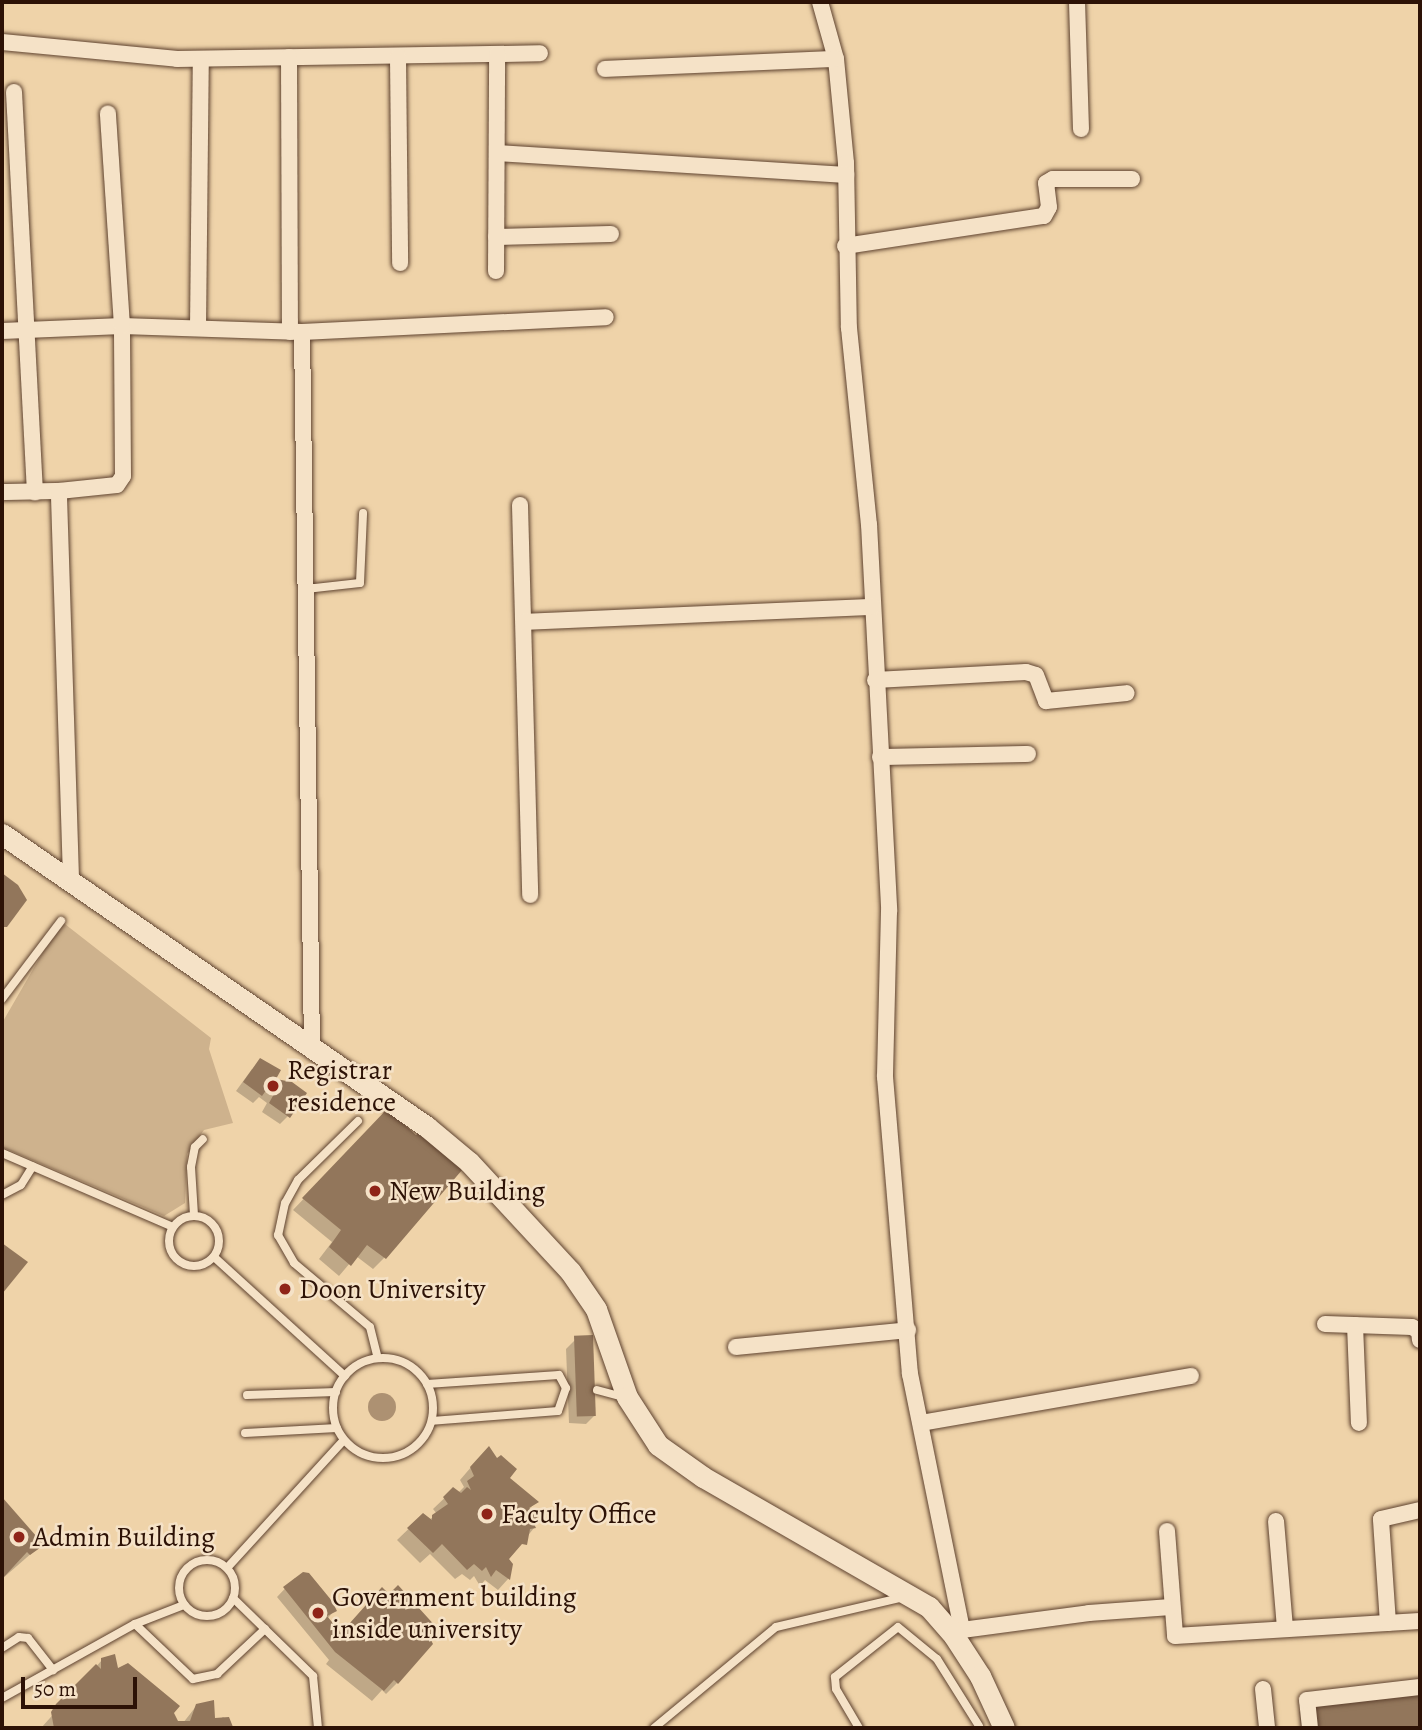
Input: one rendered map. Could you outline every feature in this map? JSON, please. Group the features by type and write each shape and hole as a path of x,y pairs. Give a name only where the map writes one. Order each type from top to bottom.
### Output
{"main road":[{"path":"2,834 71,878 312,1051 427,1127 469,1162 570,1271 596,1309 627,1397 658,1445 703,1477 929,1607 958,1633 1002,1724"}],"street":[{"path":"820,2 836,59 846,175 845,246 873,607 888,911 885,1077 910,1374 958,1633 1171,1607"},
{"path":"1077,2 1081,129"},
{"path":"2,42 122,56 201,59 540,53"},
{"path":"496,271 497,54"},
{"path":"289,57 306,589 312,1051"},
{"path":"398,57 400,263"},
{"path":"198,328 201,59"},
{"path":"605,69 836,59"},
{"path":"14,92 35,492"},
{"path":"2,492 103,489 122,479 122,326 108,113"},
{"path":"497,153 846,175"},
{"path":"845,246 1044,216 1049,207 1046,183 1053,179 1132,179"},
{"path":"496,237 611,234"},
{"path":"2,331 122,326 296,332 606,317"},
{"path":"60,491 71,878"},
{"path":"520,505 530,895"},
{"path":"524,622 873,607"},
{"path":"875,680 1026,672 1036,675 1046,701 1127,693"},
{"path":"880,757 1028,754"},
{"path":"1325,1324 1412,1327 1419,1331 1420,1340"},
{"path":"1355,1325 1359,1423"},
{"path":"736,1347 908,1330"},
{"path":"921,1423 1191,1376"},
{"path":"1388,1623 1381,1519 1420,1510"},
{"path":"1276,1521 1285,1629"},
{"path":"1167,1531 1171,1631 1176,1636 1420,1621"},
{"path":"1310,1728 1307,1700 1420,1687"},
{"path":"1263,1689 1267,1728"}],"lane":[{"path":"306,589 360,583 363,513"},
{"path":"2,997 61,920"},
{"path":"358,1121 298,1180 285,1203 278,1235 294,1263 370,1327 379,1358"},
{"path":"194,1216 191,1167 195,1147 203,1139"},
{"path":"2,1153 173,1227"},
{"path":"2,1195 22,1185 33,1166"},
{"path":"173,1227 194,1216"},
{"path":"173,1227 171,1252 183,1264 200,1266 214,1257 220,1242 215,1226 194,1216"},
{"path":"214,1257 345,1376"},
{"path":"379,1358 406,1364 427,1384 432,1421 414,1448 394,1457 361,1454 344,1440 338,1428 336,1392 345,1376 361,1364 379,1358"},
{"path":"427,1384 559,1375 571,1388 558,1411 432,1421"},
{"path":"597,1390 627,1397"},
{"path":"247,1395 336,1392"},
{"path":"245,1433 338,1428"},
{"path":"227,1568 344,1440"},
{"path":"204,1560 227,1568 234,1582 233,1598 224,1610 210,1616 195,1614 184,1605 179,1581 188,1567 204,1560"},
{"path":"653,1728 776,1627 911,1596"},
{"path":"233,1598 313,1676 318,1728"},
{"path":"2,1698 135,1624 184,1605"},
{"path":"135,1624 193,1679 217,1674 265,1629"},
{"path":"846,1728 857,1725 836,1689 835,1677 898,1627 937,1659 977,1727 1002,1724"},
{"path":"2,1648 19,1637 28,1639 53,1670"}],"shaded area":[{"path":"61,921 211,1038 209,1049 233,1123 204,1130 187,1154 185,1203 164,1216 2,1147 2,1023"},
{"path":"382,1393 392,1397 396,1407 392,1417 382,1421 372,1417 368,1407 372,1397"}],"building":[{"path":"2,873 18,885 27,900 7,927 2,927"},
{"name":"Registrar residence","path":"260,1058 281,1070 276,1079 292,1082 307,1093 290,1118 269,1103 274,1094 267,1089 262,1096 243,1082"},
{"name":"New Building","path":"387,1109 416,1135 425,1129 468,1163 386,1259 367,1245 351,1266 329,1247 341,1230 302,1198"},
{"path":"2,1243 28,1262 2,1294"},
{"path":"593,1335 596,1416 577,1417 574,1336"},
{"name":"Faculty Office","path":"489,1446 497,1458 501,1455 517,1469 510,1478 539,1502 529,1508 539,1516 533,1522 536,1528 530,1529 527,1545 522,1544 509,1559 513,1564 510,1580 496,1570 491,1577 486,1567 482,1571 474,1564 467,1570 442,1544 433,1553 407,1528 423,1513 432,1520 432,1515 448,1504 443,1497 453,1487 461,1493 467,1487 471,1490 467,1481 474,1476 470,1467"},
{"name":"Admin Building","path":"2,1497 44,1545 30,1555 27,1552 2,1579"},
{"path":"303,1572 309,1573 332,1601 337,1611 327,1616 341,1633 382,1587 389,1594 398,1585 438,1629 430,1638 433,1644 398,1684 394,1680 384,1691 335,1652 283,1587"},
{"path":"115,1654 118,1668 128,1663 180,1706 174,1713 178,1721 190,1721 196,1704 214,1700 215,1718 229,1717 233,1727 54,1728 51,1712 56,1704 96,1664 101,1669 101,1658"},
{"path":"1420,1685 1420,1728 1312,1728 1309,1700"}],"place":[{"name":"Registrar residence","path":"273,1086"},
{"name":"New Building","path":"375,1191"},
{"name":"Doon University","path":"285,1289"},
{"name":"Faculty Office","path":"487,1514"},
{"name":"Admin Building","path":"19,1537"},
{"name":"Government building inside university","path":"318,1613"}]}
